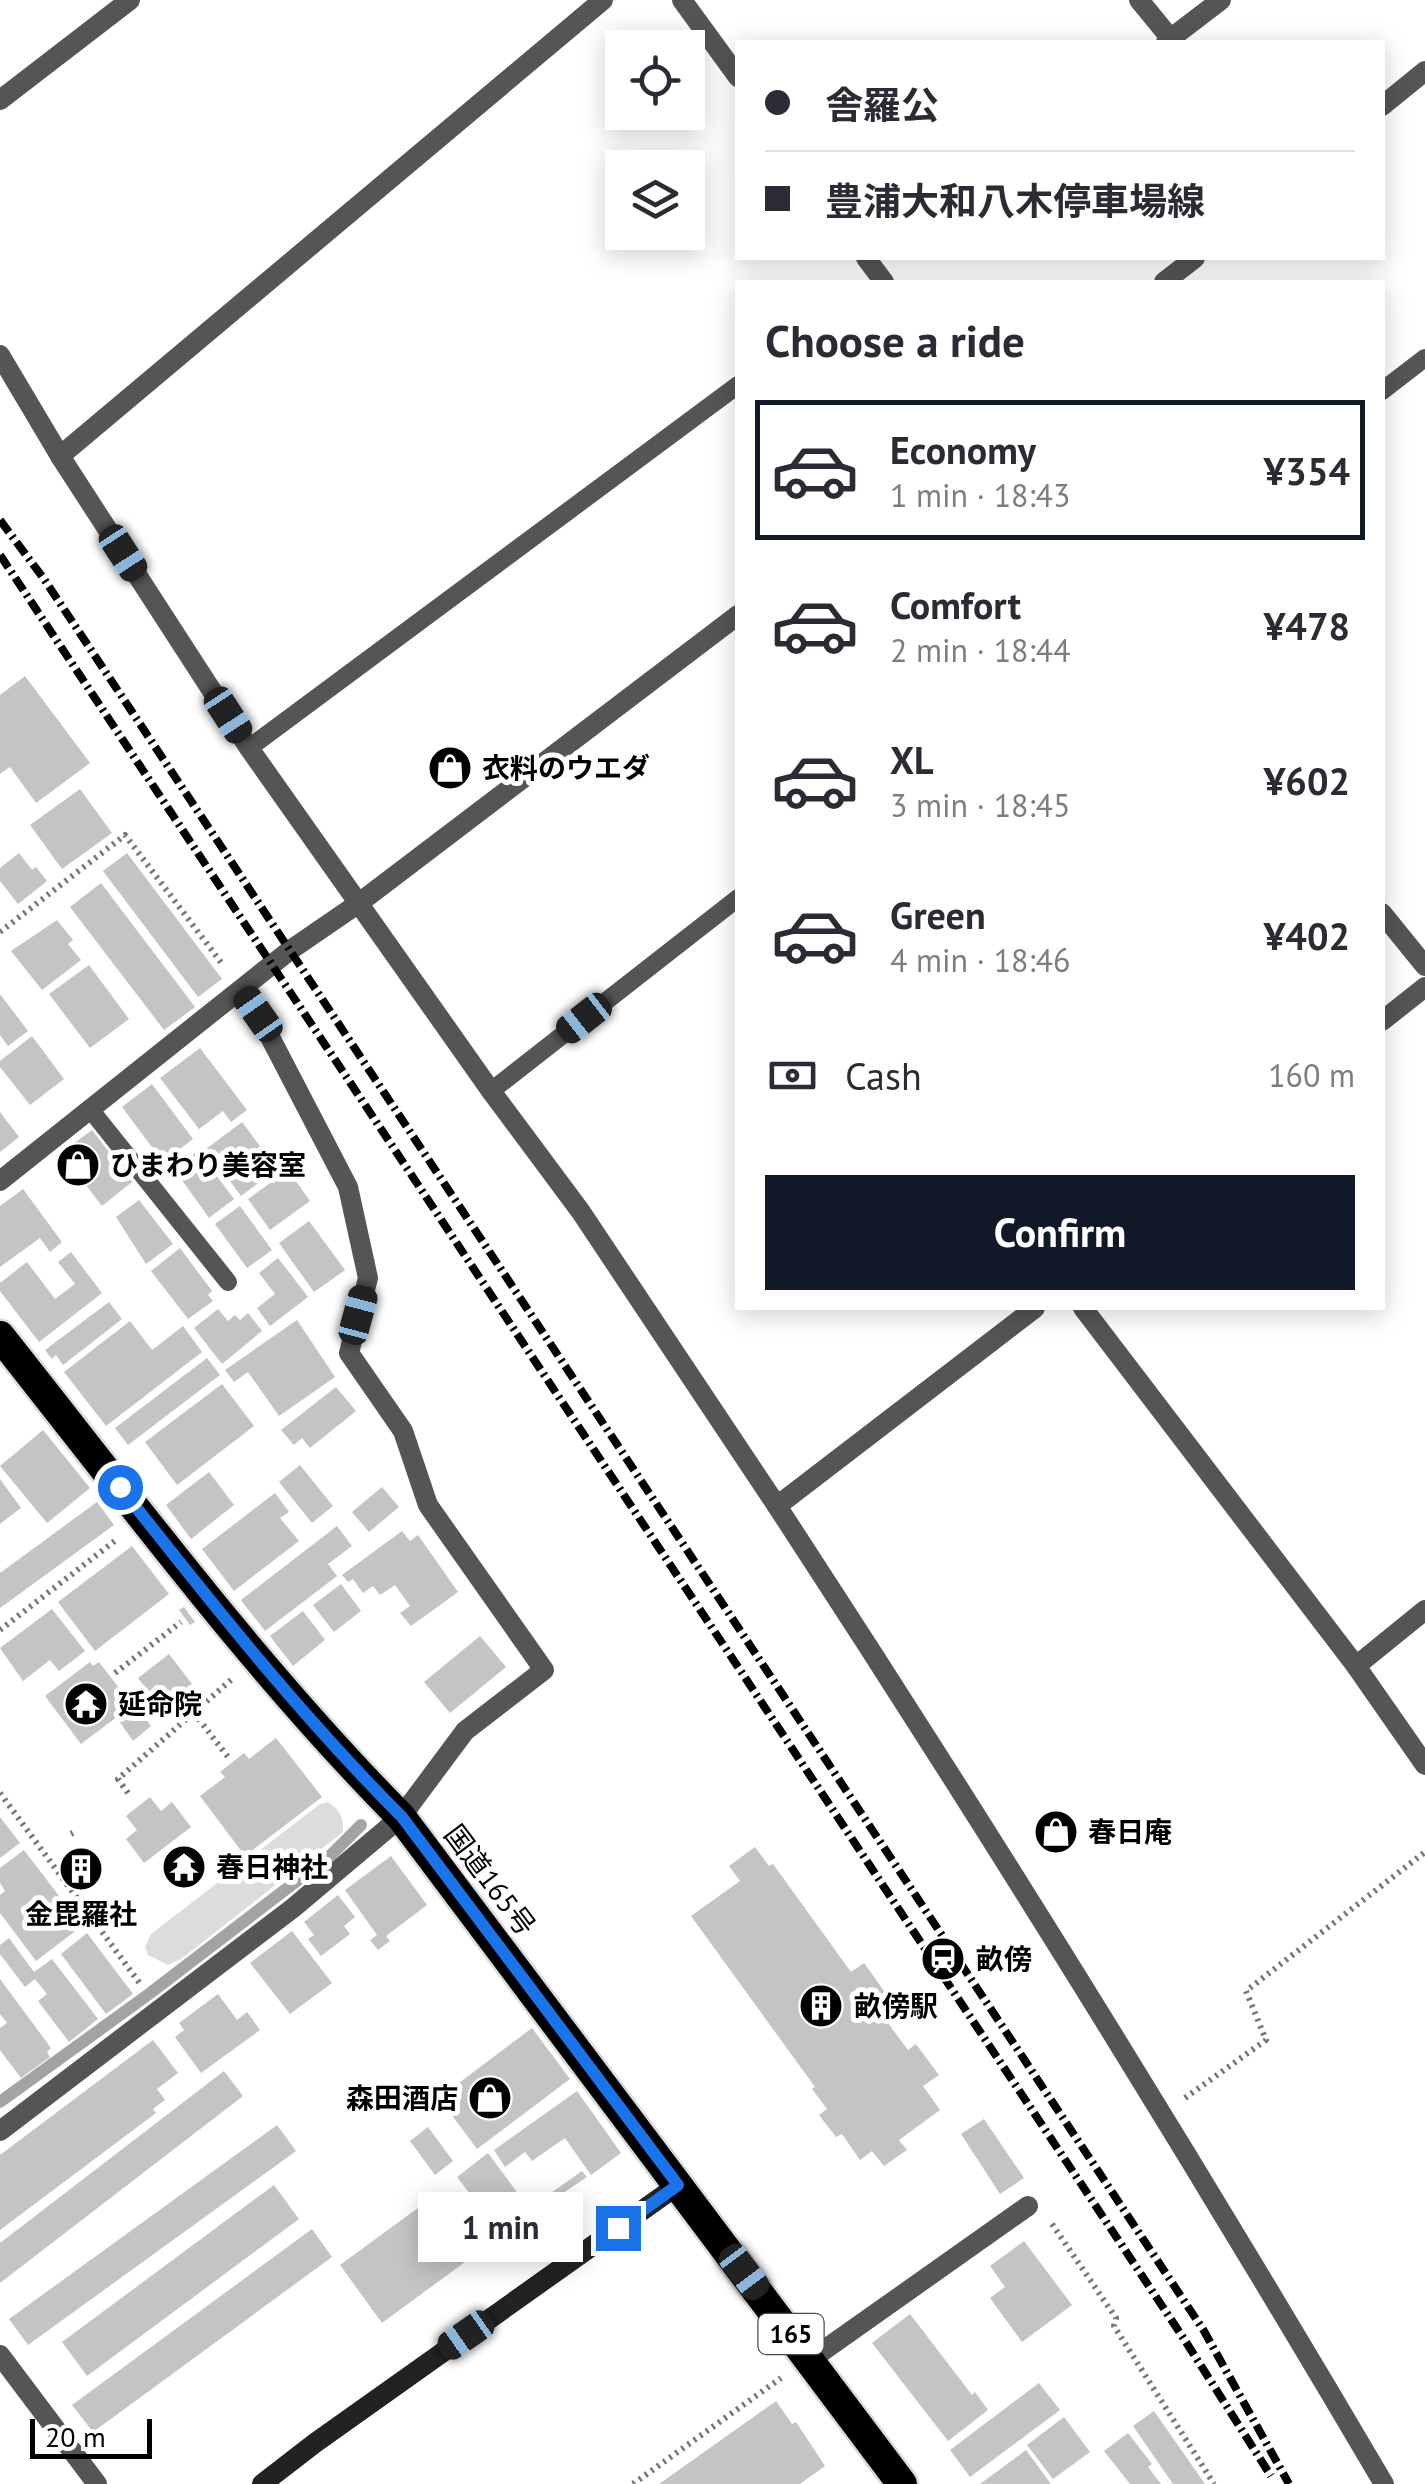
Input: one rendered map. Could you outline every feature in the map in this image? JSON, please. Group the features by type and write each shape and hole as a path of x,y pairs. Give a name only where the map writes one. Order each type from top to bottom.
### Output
{"highway":[{"name":"国道165号","path":"0,1336 256,1658 351,1766 402,1817 902,2484"}],"main road":[{"path":"262,2484 315,2442 678,2185"}],"street":[{"path":"0,100 130,0"},
{"path":"60,456 603,0"},
{"path":"682,0 735,74"},
{"path":"1139,0 1167,40"},
{"path":"1169,40 1220,0"},
{"path":"1385,104 1425,71"},
{"path":"1167,280 1192,260"},
{"path":"0,356 249,748 491,1091 582,1212 946,1766 1162,2114 1384,2484"},
{"path":"0,1181 289,952 735,617"},
{"path":"1385,916 1425,966"},
{"path":"1385,1019 1425,987"},
{"path":"0,2130 292,1908 402,1817 465,1732 544,1670 428,1505 404,1431 349,1353 368,1278 348,1187 242,990"},
{"path":"776,1506 1032,1310"},
{"path":"1085,1310 1356,1666 1425,1765"},
{"path":"1356,1666 1425,1610"},
{"path":"810,2360 1028,2206"},
{"path":"0,2355 98,2484"}],"lane":[{"path":"1385,389 1425,358"},
{"path":"249,748 735,387"},
{"path":"491,1091 735,900"},
{"path":"90,1109 228,1282"}],"path":[{"path":"0,932 125,835 242,990"},
{"path":"0,1630 144,1518"},
{"path":"115,1673 185,1618"},
{"path":"128,1793 118,1779 256,1658"},
{"path":"194,1714 228,1757"},
{"path":"0,1793 142,1987"},
{"path":"1162,2114 1266,2040 1246,1991 1425,1852"},
{"path":"1028,2206 1041,2208 1116,2318 1114,2326 1214,2484"},
{"path":"633,2484 782,2377"}],"shaded area":[{"path":"328,1802 340,1815 343,1832 181,1959 168,1965 148,1955 145,1947 151,1934 320,1804"}],"building":[{"path":"25,676 90,763 36,803 10,767 0,774 0,695"},
{"path":"80,789 112,833 62,869 30,825"},
{"path":"19,853 47,881 18,904 0,881 0,868"},
{"path":"127,853 222,979 198,997 103,871"},
{"path":"101,883 195,1007 164,1030 70,907"},
{"path":"57,920 73,940 68,944 81,960 42,990 11,951"},
{"path":"89,965 129,1019 90,1048 49,994"},
{"path":"0,994 28,1031 8,1046 0,1035"},
{"path":"32,1036 64,1079 30,1105 0,1067 0,1061"},
{"path":"200,1048 247,1110 231,1122 223,1111 199,1129 160,1078"},
{"path":"152,1084 193,1139 163,1162 122,1107"},
{"path":"0,1112 19,1137 0,1152"},
{"path":"242,1122 277,1169 241,1196 206,1149"},
{"path":"92,1130 132,1182 102,1206 61,1153"},
{"path":"198,1151 234,1199 209,1218 174,1169"},
{"path":"288,1170 310,1201 270,1230 248,1199"},
{"path":"23,1189 62,1242 50,1252 40,1238 0,1267 0,1206"},
{"path":"139,1200 173,1244 146,1264 116,1217"},
{"path":"240,1206 272,1250 247,1268 215,1224"},
{"path":"309,1221 345,1270 314,1292 279,1243"},
{"path":"180,1248 212,1291 208,1295 213,1301 188,1319 151,1271"},
{"path":"71,1252 102,1293 39,1342 0,1291 0,1283 27,1262 55,1299 75,1284 58,1262"},
{"path":"278,1258 308,1297 270,1326 257,1308 275,1294 259,1273"},
{"path":"109,1302 122,1319 63,1365 56,1355 52,1359 45,1350"},
{"path":"218,1309 228,1321 235,1315 240,1320 248,1313 262,1331 222,1364 194,1328"},
{"path":"297,1320 335,1377 279,1416 248,1372 234,1382 225,1370"},
{"path":"130,1321 152,1350 183,1326 202,1352 106,1426 64,1372"},
{"path":"207,1358 220,1375 128,1445 115,1428"},
{"path":"222,1384 254,1426 177,1485 145,1442"},
{"path":"336,1387 356,1411 310,1448 302,1438 294,1445 281,1430"},
{"path":"43,1430 90,1488 47,1523 0,1466"},
{"path":"300,1465 333,1506 312,1523 279,1482"},
{"path":"209,1472 234,1505 191,1539 166,1505"},
{"path":"0,1479 21,1508 0,1524"},
{"path":"382,1487 399,1507 369,1532 352,1512"},
{"path":"275,1493 289,1512 280,1518 299,1541 234,1591 202,1549"},
{"path":"97,1502 114,1525 0,1608 0,1573"},
{"path":"337,1526 352,1546 328,1564 337,1576 265,1631 241,1600"},
{"path":"402,1531 410,1541 418,1535 458,1592 411,1626 400,1613 410,1606 395,1585 380,1595 373,1586 363,1593 353,1579 348,1582 342,1575"},
{"path":"132,1546 169,1594 95,1651 58,1602"},
{"path":"341,1584 361,1611 334,1632 313,1605"},
{"path":"184,1607 195,1622 190,1625 179,1610"},
{"path":"52,1609 85,1651 59,1671 50,1660 23,1681 0,1648"},
{"path":"303,1611 325,1640 293,1666 270,1636"},
{"path":"480,1636 506,1667 450,1713 424,1682"},
{"path":"169,1654 192,1684 160,1708 138,1678"},
{"name":"延命院","path":"90,1662 93,1666 99,1662 123,1693 116,1698 126,1710 81,1744 45,1696"},
{"path":"137,1707 151,1726 133,1741 119,1721"},
{"path":"276,1738 322,1797 245,1856 200,1796 225,1777 220,1772 244,1753 249,1759"},
{"path":"150,1797 161,1811 172,1802 191,1827 144,1863 126,1839 137,1830 126,1816"},
{"path":"0,1817 20,1843 0,1858"},
{"name":"畝傍駅","path":"755,1847 769,1866 773,1864 851,1972 864,1963 892,2002 879,2011 908,2050 916,2044 939,2075 923,2086 940,2110 899,2140 907,2150 884,2166 872,2151 860,2160 842,2134 836,2137 819,2115 827,2109 812,2089 815,2087 691,1916 740,1881 729,1866"},
{"name":"春日神社","path":"188,1848 203,1869 181,1886 166,1865"},
{"path":"24,1850 82,1926 36,1961 0,1913 0,1895 5,1891 0,1883 0,1868"},
{"path":"391,1856 427,1905 386,1936 390,1941 378,1950 370,1940 377,1935 345,1890"},
{"path":"338,1895 355,1917 344,1926 350,1934 321,1956 308,1939 314,1935 304,1922"},
{"path":"292,1931 332,1983 290,2014 250,1963"},
{"path":"87,1933 133,1994 106,2014 61,1954"},
{"path":"9,1938 34,1972 52,1959 98,2019 69,2042 38,2001 47,1994 35,1979 25,1987 0,1954 0,1945"},
{"path":"0,1979 51,2048 47,2052 50,2057 21,2078 0,2050 0,2028 7,2023 0,2014"},
{"path":"218,1994 237,2020 247,2012 260,2030 201,2073 175,2037 184,2030 179,2023"},
{"path":"532,2028 570,2079 477,2149 439,2098"},
{"path":"153,2040 178,2073 157,2089 165,2100 153,2109 156,2113 0,2230 0,2155"},
{"path":"224,2071 243,2096 0,2283 0,2243"},
{"path":"577,2091 621,2153 591,2175 565,2138 532,2161 525,2152 505,2167 494,2150"},
{"path":"984,2119 1024,2178 1000,2194 961,2134"},
{"path":"277,2125 296,2151 28,2345 9,2319"},
{"path":"428,2127 453,2161 435,2175 410,2141"},
{"path":"488,2153 533,2214 478,2255 458,2229 483,2211 457,2177"},
{"path":"582,2171 587,2177 538,2210 534,2205"},
{"path":"274,2185 299,2219 87,2376 62,2342"},
{"path":"422,2205 465,2262 382,2323 340,2265"},
{"path":"312,2229 332,2257 93,2432 72,2405"},
{"path":"1024,2241 1072,2305 1022,2342 990,2298 1005,2287 990,2266"},
{"path":"910,2314 988,2410 948,2441 872,2343"},
{"path":"1039,2383 1060,2410 970,2477 950,2450"},
{"path":"776,2401 792,2424 796,2422 825,2466 800,2484 659,2484"},
{"path":"1154,2411 1205,2484 1173,2484 1133,2426"},
{"path":"1064,2417 1090,2452 1053,2479 1027,2445"},
{"path":"1128,2433 1152,2464 1148,2467 1161,2484 1130,2484 1104,2451"},
{"path":"1026,2450 1051,2484 980,2484"}],"waterway":[{"path":"0,2102 332,1854 361,1825"}],"railway":[{"path":"0,520 44,579 1204,2331 1289,2484"},
{"path":"0,555 1184,2339 1271,2476"}],"place":[{"name":"衣料のウエダ","path":"450,768"},
{"name":"ひまわり美容室","path":"78,1165"},
{"name":"延命院","path":"86,1704"},
{"name":"春日庵","path":"1056,1832"},
{"name":"春日神社","path":"184,1867"},
{"name":"金毘羅社","path":"81,1869"},
{"name":"畝傍","path":"943,1959"},
{"name":"畝傍駅","path":"821,2006"},
{"name":"森田酒店","path":"490,2098"}],"route":[{"path":"120,1487 232,1631 351,1766 402,1817 678,2185 618,2228"}]}
